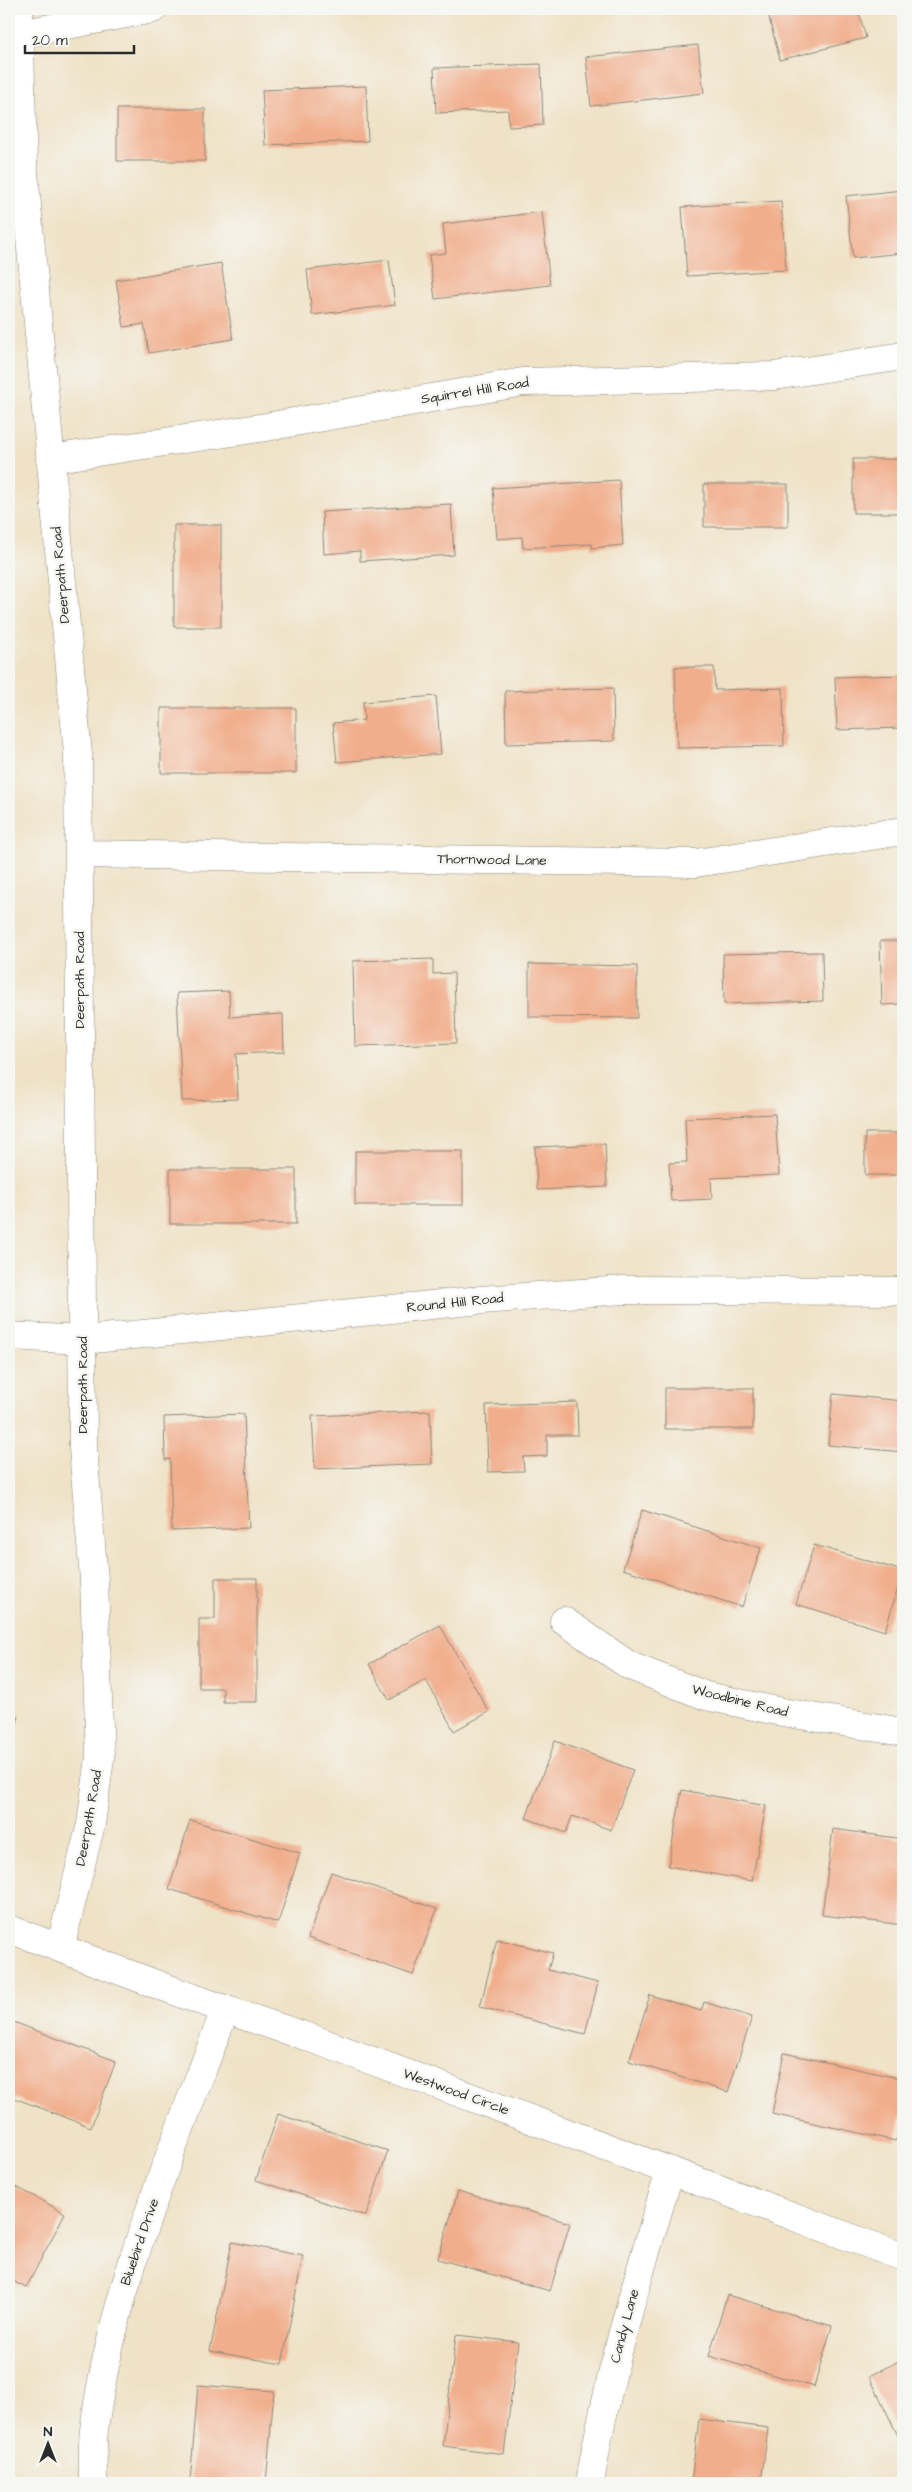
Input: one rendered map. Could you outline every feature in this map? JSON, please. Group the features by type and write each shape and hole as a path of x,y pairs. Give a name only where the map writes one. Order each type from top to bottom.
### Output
{"street":[{"path":"19,21 153,9"},
{"name":"Deerpath Road","path":"19,21 22,162 78,754 83,1448 94,1580 100,1758 91,1824 60,1948"},
{"name":"Squirrel Hill Road","path":"50,459 266,427 524,382 774,376 903,356"},
{"name":"Thornwood Lane","path":"79,854 696,863 903,831"},
{"name":"Round Hill Road","path":"9,1336 83,1340 553,1293 686,1289 903,1291"},
{"name":"Woodbine Road","path":"564,1621 630,1666 706,1696 782,1712 903,1732"},
{"name":"Westwood Circle","path":"9,1929 163,1985 224,2010 308,2037 903,2257"},
{"name":"Bluebird Drive","path":"93,2483 94,2432 107,2352 132,2260 224,2010"},
{"name":"Candy Lane","path":"590,2483 597,2437 627,2312 670,2171"}],"building":[{"path":"785,9 858,9 866,38 780,60 768,14"},
{"path":"698,45 704,93 591,106 586,57"},
{"path":"541,64 543,125 509,127 508,110 436,113 434,68"},
{"path":"366,86 368,141 265,145 262,90"},
{"path":"117,109 205,109 205,161 117,161"},
{"path":"903,190 903,253 853,258 846,196"},
{"path":"781,201 786,270 687,276 682,207"},
{"path":"542,212 550,285 435,299 429,255 446,253 443,224"},
{"path":"389,260 395,305 312,315 307,270"},
{"path":"221,263 233,339 149,353 144,324 124,327 116,280"},
{"path":"853,459 903,459 903,513 853,513"},
{"path":"619,480 623,545 592,548 592,544 523,548 522,537 497,539 493,488"},
{"path":"704,484 788,484 788,527 704,527"},
{"path":"451,504 454,555 360,561 360,551 324,554 322,512"},
{"path":"174,525 221,525 221,627 174,627"},
{"path":"675,667 714,667 715,690 783,688 784,746 677,748"},
{"path":"903,675 903,728 837,730 835,677"},
{"path":"613,688 614,741 506,744 505,691"},
{"path":"436,696 441,754 337,762 333,723 364,720 363,702"},
{"path":"161,708 296,708 296,773 161,773"},
{"path":"880,941 903,941 903,1004 882,1005"},
{"path":"822,952 823,1001 724,1004 723,954"},
{"path":"433,959 433,974 454,973 456,1043 355,1046 353,961"},
{"path":"529,964 637,966 637,1018 529,1017"},
{"path":"229,991 230,1017 283,1014 284,1052 236,1054 238,1099 182,1101 177,993"},
{"path":"775,1114 779,1175 711,1178 712,1199 671,1201 669,1163 687,1162 685,1118"},
{"path":"865,1133 903,1133 903,1175 865,1175"},
{"path":"605,1144 607,1187 537,1190 535,1147"},
{"path":"355,1151 463,1151 463,1205 355,1205"},
{"path":"170,1169 296,1169 296,1224 170,1224"},
{"path":"665,1388 753,1388 753,1429 665,1429"},
{"path":"833,1394 903,1401 903,1452 828,1445"},
{"path":"577,1402 578,1435 547,1435 547,1456 523,1457 524,1471 488,1472 486,1405"},
{"path":"430,1411 432,1464 315,1469 312,1416"},
{"path":"244,1414 249,1528 172,1531 170,1459 165,1460 164,1417"},
{"path":"642,1510 761,1548 742,1607 623,1569"},
{"path":"814,1545 903,1571 885,1631 796,1604"},
{"path":"215,1578 257,1578 257,1702 223,1702 223,1688 199,1688 199,1619 215,1619"},
{"path":"440,1625 489,1712 454,1731 426,1680 389,1700 369,1664"},
{"path":"9,1713 19,1716 9,1751"},
{"path":"555,1741 633,1770 611,1830 572,1816 566,1833 526,1818"},
{"path":"682,1790 766,1806 752,1881 668,1866"},
{"path":"190,1820 300,1853 278,1923 169,1889"},
{"path":"833,1829 903,1839 903,1925 822,1915"},
{"path":"331,1872 437,1909 413,1975 308,1938"},
{"path":"497,1939 553,1953 548,1970 598,1983 585,2034 480,2007"},
{"path":"650,1995 701,2011 704,2002 752,2017 728,2092 629,2061"},
{"path":"11,2021 116,2061 91,2127 9,2096 9,2027"},
{"path":"784,2053 903,2079 903,2108 896,2141 772,2114"},
{"path":"278,2114 388,2151 366,2216 256,2180"},
{"path":"9,2183 65,2213 26,2288 9,2279"},
{"path":"458,2191 570,2223 550,2291 438,2259"},
{"path":"232,2242 303,2256 282,2364 210,2351"},
{"path":"727,2295 832,2326 814,2387 709,2356"},
{"path":"456,2335 518,2342 504,2454 443,2446"},
{"path":"903,2359 903,2446 869,2376"},
{"path":"198,2385 274,2391 266,2483 190,2483"},
{"path":"699,2419 768,2428 761,2483 691,2483"}]}
